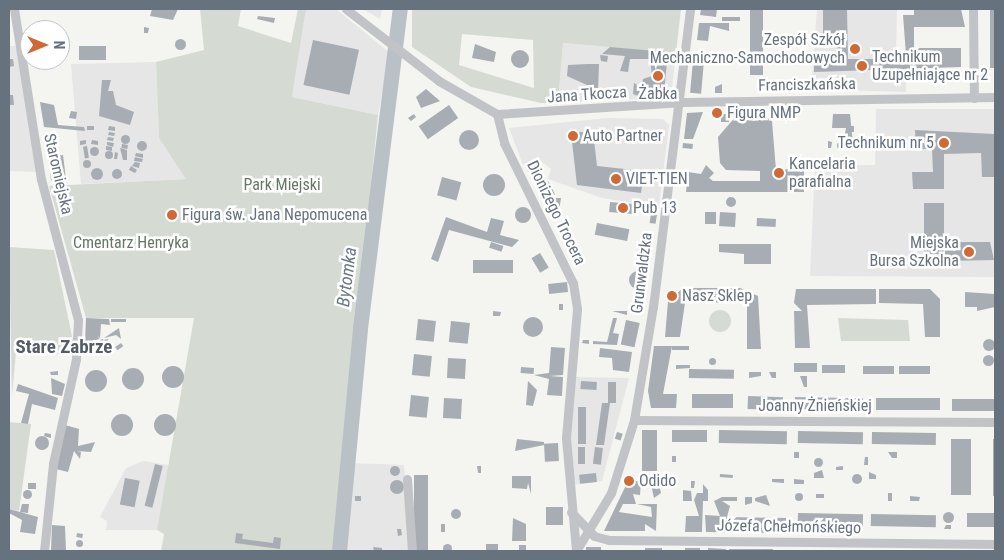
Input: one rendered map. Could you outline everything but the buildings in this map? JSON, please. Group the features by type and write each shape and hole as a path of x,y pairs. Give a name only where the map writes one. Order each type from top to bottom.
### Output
{"street":[{"name":"Staromiejska","path":"14,9 41,179 78,320 76,359 53,464 44,551"},
{"path":"346,9 406,56 497,114"},
{"name":"Grunwaldzka","path":"576,551 586,530 611,493 634,420 690,9"},
{"path":"973,9 974,98"},
{"name":"Franciszkańska","path":"678,102 995,97"},
{"name":"Jana Tkocza","path":"497,114 678,102"},
{"name":"Dionizego Trocera","path":"497,114 504,143 577,298 566,438 571,512 576,551"},
{"name":"Joanny Żnieńskiej","path":"634,420 995,422"},
{"path":"407,478 412,551"},
{"path":"571,512 586,530"},
{"name":"Józefa Chełmońskiego","path":"586,530 609,540 995,544"}],"shaded area":[{"path":"306,9 336,9 390,53 378,115 292,97"},
{"path":"363,9 382,9 380,19"},
{"name":"Zespół Szkół Mechaniczno-Samochodowych","path":"817,9 897,9 896,54 906,54 906,92 811,89"},
{"path":"563,43 676,53 672,87 665,95 653,98 558,103"},
{"path":"9,46 16,46 37,172 9,171"},
{"path":"156,62 159,138 187,179 81,184 71,64"},
{"path":"876,109 995,109 995,277 810,276 815,166 875,165"},
{"path":"607,118 663,119 669,125 659,207 602,198 548,179 551,169 537,158 523,165 509,128"},
{"path":"575,377 629,378 602,481 572,485 570,443"},
{"path":"143,461 169,465 157,530 106,530 107,521 100,517 126,468"},
{"path":"350,463 404,465 410,551 344,551"}],"green space":[{"name":"Park Miejski","path":"200,9 241,9 238,26 291,43 298,9 306,9 292,97 378,115 335,551 161,551 164,534 157,530 194,318 86,318 49,186 186,179 159,138 156,62 204,50"},
{"path":"412,9 681,9 676,53 563,43 558,103 541,103 471,87 412,47","holes":["462,34 533,40 534,88 459,65"]},
{"path":"9,247 54,250 73,341 71,355 16,352 12,396"},
{"path":"720,310 728,313 731,321 728,329 720,332 712,329 709,321 712,313"},
{"path":"838,318 908,320 910,341 841,341"},
{"path":"9,422 31,424 19,511 9,509"}],"waterway":[{"name":"Bytomka","path":"339,551 360,328 400,9"}],"place":[{"name":"Zespół Szkół Mechaniczno-Samochodowych","path":"855,49"},
{"name":"Technikum Uzupełniające nr 2","path":"862,66"},
{"name":"Żabka","path":"658,76"},
{"name":"Figura NMP","path":"717,113"},
{"name":"Auto Partner","path":"573,136"},
{"name":"Technikum nr 5","path":"944,143"},
{"name":"Kancelaria parafialna","path":"779,173"},
{"name":"VIET-TIEN","path":"616,179"},
{"name":"Pub 13","path":"623,208"},
{"name":"Figura św. Jana Nepomucena","path":"172,215"},
{"name":"Miejska Bursa Szkolna","path":"969,252"},
{"name":"Nasz Sklep","path":"672,296"},
{"name":"Odido","path":"629,481"}],"district":[{"name":"Stare Zabrze","path":"64,347"}],"park label":[{"name":"Cmentarz Henryka","path":"131,243"}]}
